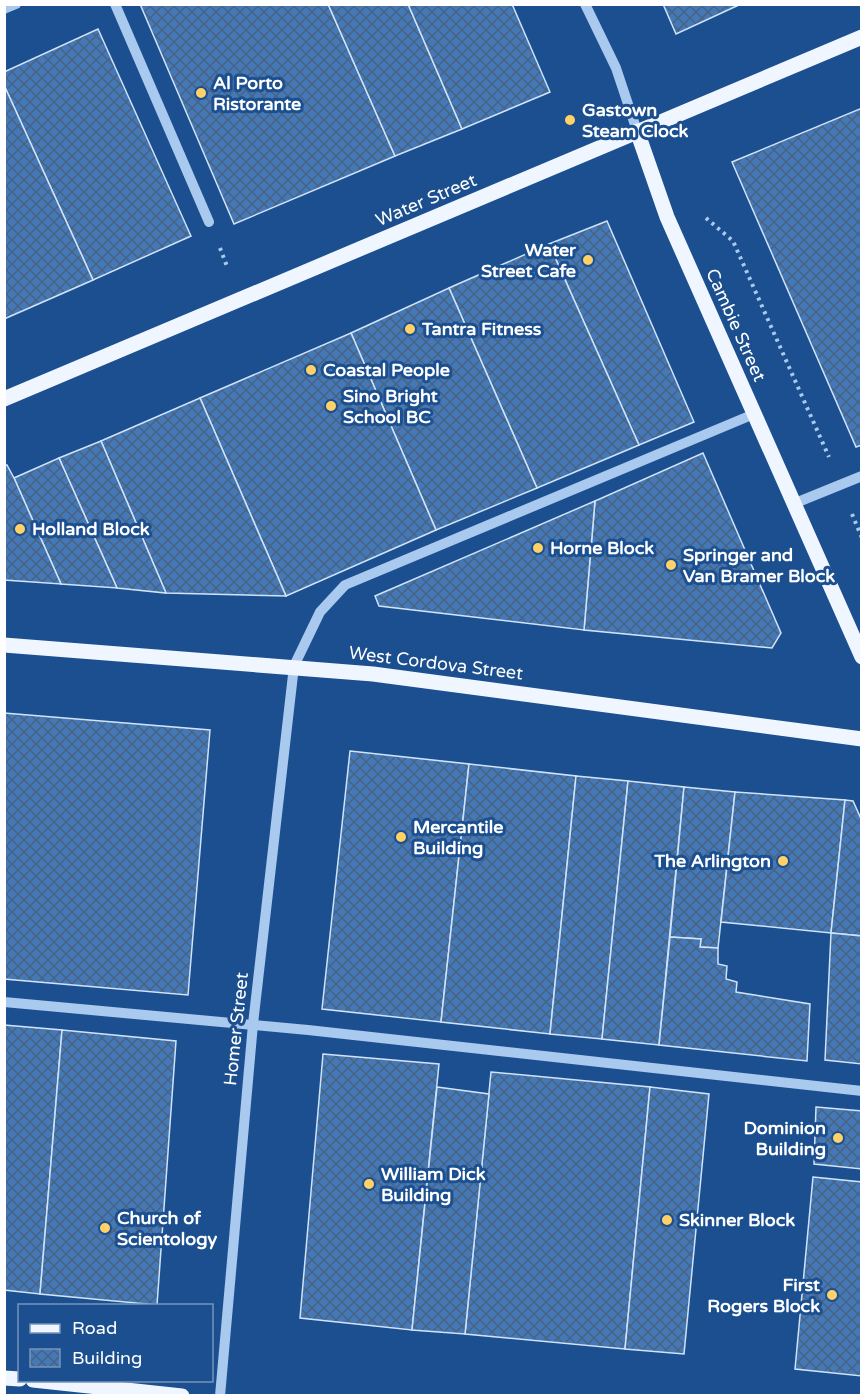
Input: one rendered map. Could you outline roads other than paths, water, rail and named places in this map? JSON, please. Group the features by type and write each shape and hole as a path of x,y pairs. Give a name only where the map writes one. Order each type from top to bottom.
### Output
{"main road":[{"name":"Water Street","path":"4,399 861,37"},
{"name":"Cambie Street","path":"637,132 656,193 861,657"},
{"name":"West Cordova Street","path":"4,645 373,674 861,739"},
{"path":"53,1382 182,1395"}],"street":[{"path":"4,9 16,4"},
{"path":"115,4 209,222"},
{"name":"Cambie Street","path":"585,4 616,68 637,132"},
{"path":"294,666 321,612 345,585 754,414"},
{"path":"793,504 861,476"},
{"name":"Homer Street","path":"220,1395 253,1024 294,666"},
{"path":"4,1002 253,1024 861,1091"}],"place":[{"name":"Al Porto Ristorante","path":"201,93"},
{"name":"Gastown Steam Clock","path":"570,120"},
{"name":"Water Street Cafe","path":"588,260"},
{"name":"Tantra Fitness","path":"410,329"},
{"name":"Coastal People","path":"311,370"},
{"name":"Sino Bright School BC","path":"331,406"},
{"name":"Holland Block","path":"20,529"},
{"name":"Horne Block","path":"538,548"},
{"name":"Springer and Van Bramer Block","path":"671,565"},
{"name":"Mercantile Building","path":"401,837"},
{"name":"The Arlington","path":"783,861"},
{"name":"Dominion Building","path":"838,1138"},
{"name":"William Dick Building","path":"369,1184"},
{"name":"Skinner Block","path":"667,1220"},
{"name":"Church of Scientology","path":"105,1228"},
{"name":"First Rogers Block","path":"832,1295"}]}
